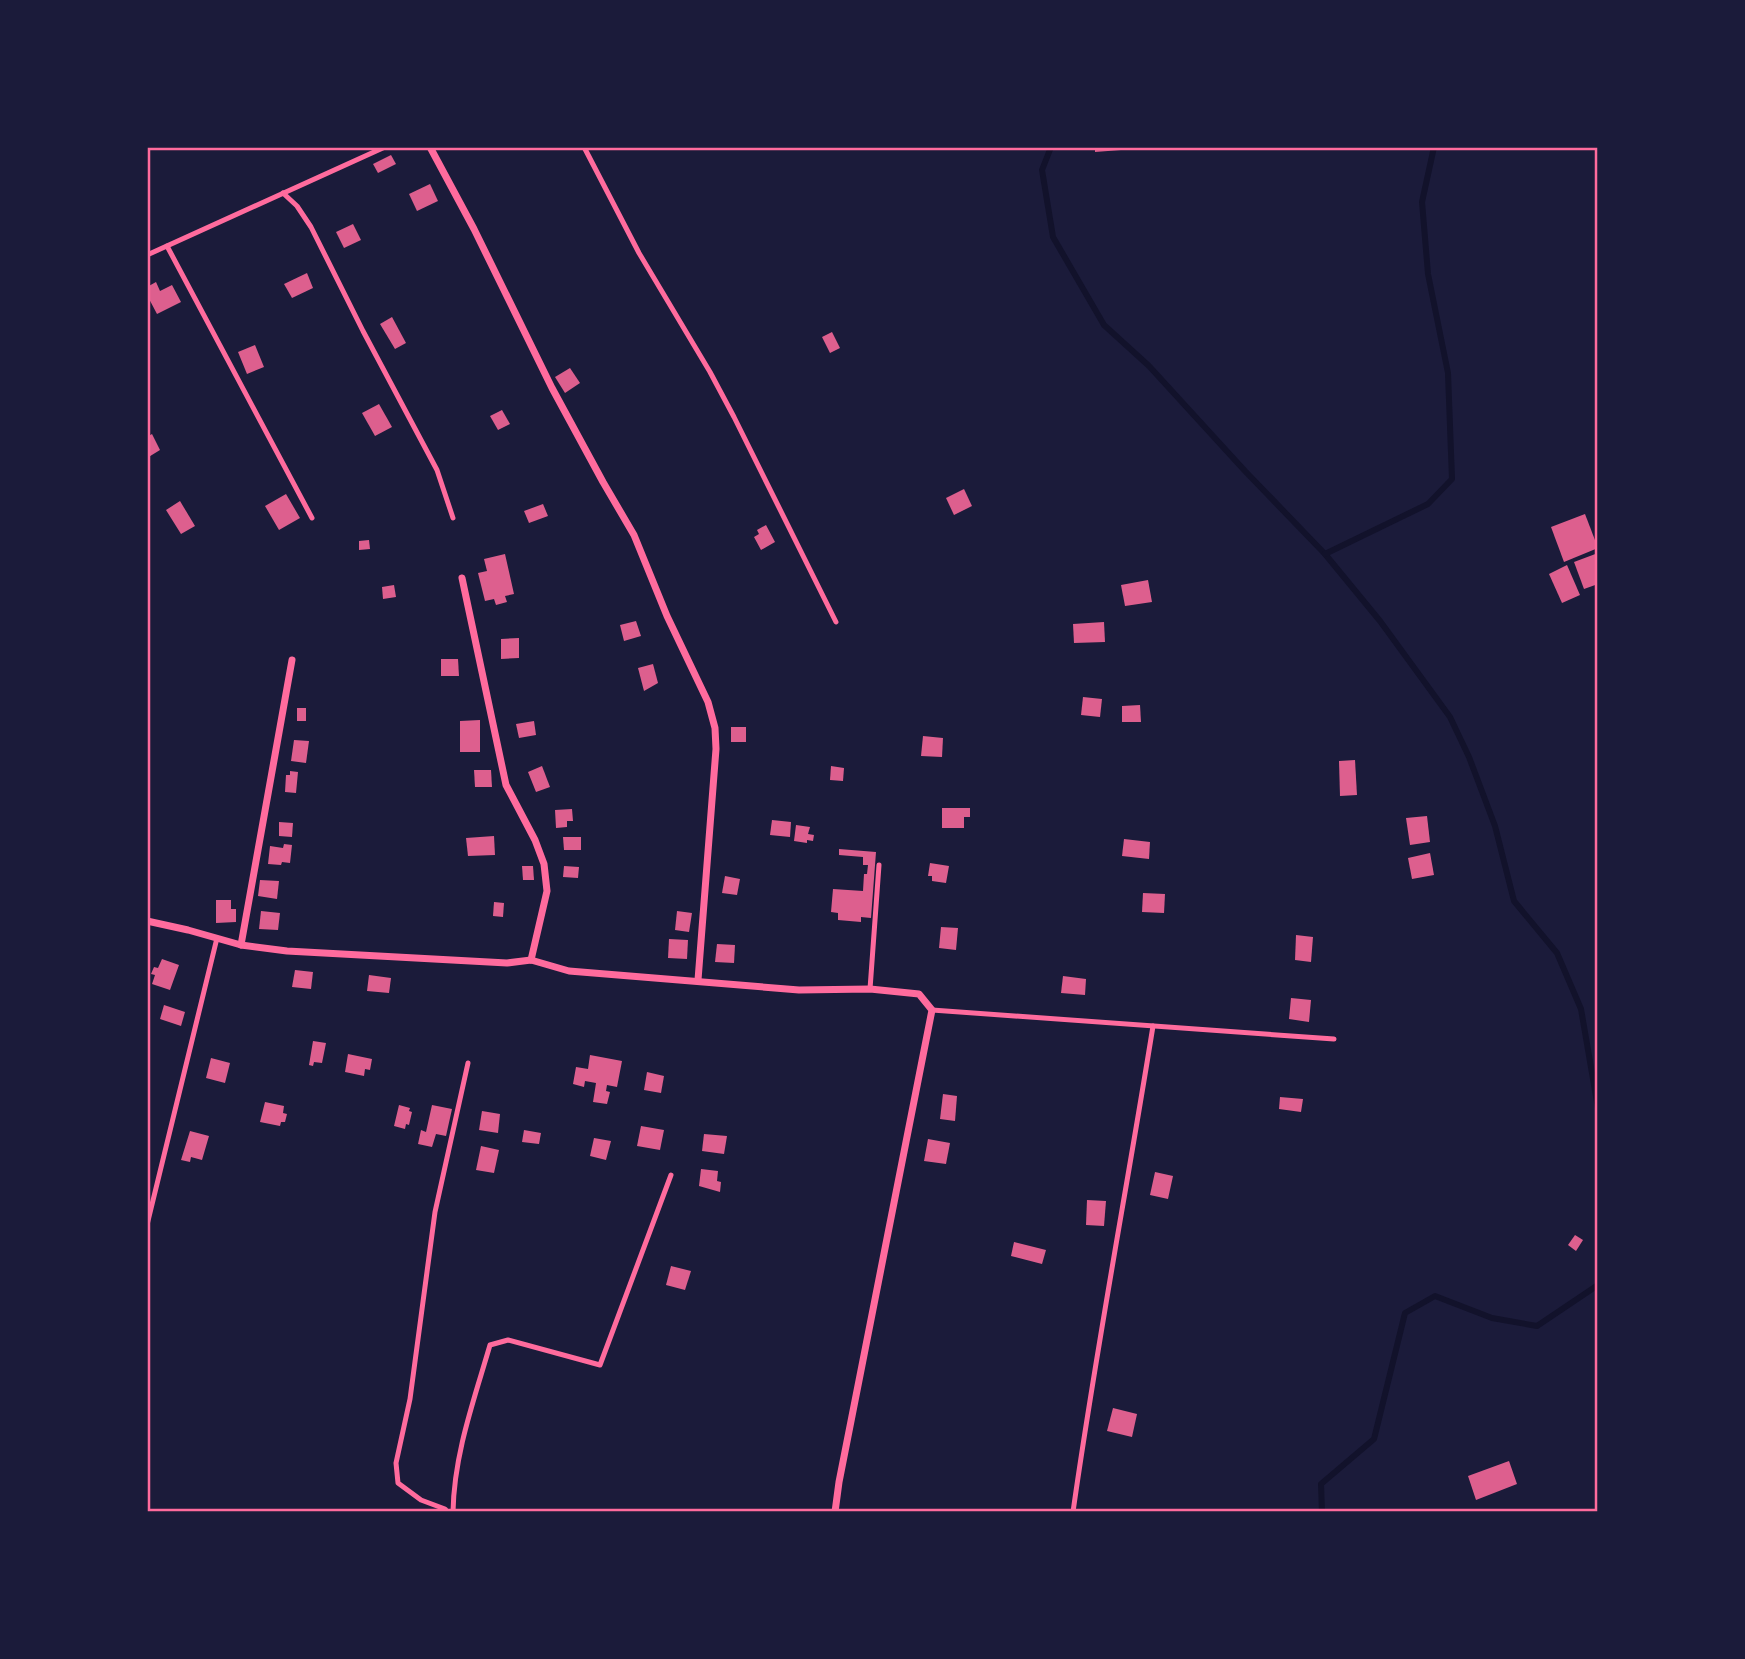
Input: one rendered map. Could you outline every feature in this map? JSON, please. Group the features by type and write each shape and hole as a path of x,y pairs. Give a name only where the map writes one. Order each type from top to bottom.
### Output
{"street":[{"path":"430,147 487,254 552,388 635,535 667,616 708,702 714,721 716,749 698,980"},
{"path":"462,578 506,785 535,840 544,864 547,891 531,960"},
{"path":"242,945 292,660"},
{"path":"147,921 242,945 307,953 508,963 531,960 569,971 799,990 870,989 919,994 932,1010 835,1512"}],"lane":[{"path":"147,254 385,147"},
{"path":"584,147 632,241 728,406 836,622"},
{"path":"283,193 297,206 312,227 378,360 437,470 453,519"},
{"path":"167,246 312,518"},
{"path":"870,989 879,865"},
{"path":"147,1225 217,937"},
{"path":"932,1010 1334,1039"},
{"path":"1073,1512 1089,1400 1153,1026"},
{"path":"447,1512 421,1500 398,1483 396,1463 410,1399 435,1212 468,1063"},
{"path":"453,1512 453,1483 490,1345 508,1340 600,1365 671,1175"}],"building":[{"path":"1095,147 1121,147 1121,150 1095,152"},
{"path":"391,155 396,164 378,173 373,164"},
{"path":"430,184 438,201 417,211 409,194"},
{"path":"353,224 361,240 344,248 336,232"},
{"path":"307,273 313,288 292,298 284,284"},
{"path":"156,282 160,291 172,285 181,302 157,314 147,295 147,287"},
{"path":"392,317 406,343 395,349 380,324"},
{"path":"832,332 840,348 830,353 822,337"},
{"path":"255,345 264,367 247,374 238,352"},
{"path":"570,368 580,383 565,393 555,377"},
{"path":"379,404 392,427 375,436 362,413"},
{"path":"502,410 510,424 498,430 490,416"},
{"path":"152,434 160,450 147,458 147,437"},
{"path":"964,489 972,506 954,515 946,498"},
{"path":"286,494 300,518 279,530 265,506"},
{"path":"180,501 195,526 181,534 166,510"},
{"path":"543,504 548,516 529,523 524,511"},
{"path":"1585,514 1598,548 1564,562 1551,527"},
{"path":"766,525 775,542 761,550 754,537 759,534 757,530"},
{"path":"369,540 370,549 359,550 359,541"},
{"path":"1598,553 1598,584 1584,589 1574,562"},
{"path":"505,554 514,594 505,596 507,602 496,605 494,599 485,601 478,573 487,571 484,559"},
{"path":"1567,565 1580,595 1562,603 1549,574"},
{"path":"1148,580 1152,602 1125,606 1121,585"},
{"path":"394,585 396,597 383,599 382,587"},
{"path":"636,621 641,636 624,641 620,625"},
{"path":"1104,622 1105,642 1074,643 1073,624"},
{"path":"519,638 519,658 501,659 501,639"},
{"path":"441,659 458,659 459,676 441,676"},
{"path":"653,664 658,683 644,691 638,668"},
{"path":"1083,697 1102,699 1100,717 1081,715"},
{"path":"1140,705 1141,722 1122,722 1122,706"},
{"path":"297,708 306,708 306,721 297,721"},
{"path":"480,720 480,752 460,752 460,721"},
{"path":"534,721 536,735 519,738 516,724"},
{"path":"731,727 746,727 746,742 731,742"},
{"path":"923,736 943,738 942,757 921,756"},
{"path":"294,740 309,741 306,763 291,761"},
{"path":"1355,760 1357,795 1340,796 1339,761"},
{"path":"542,766 550,787 536,792 528,772"},
{"path":"831,766 844,768 843,781 830,780"},
{"path":"474,770 491,770 492,787 475,787"},
{"path":"290,771 298,772 296,793 285,792 286,775 290,775"},
{"path":"942,808 970,808 970,817 964,817 964,828 942,828"},
{"path":"572,809 573,821 567,821 567,827 556,828 555,810"},
{"path":"1427,816 1430,842 1410,845 1406,818"},
{"path":"772,820 791,822 790,837 770,835"},
{"path":"279,822 293,823 292,837 279,836"},
{"path":"796,825 810,827 808,834 814,835 813,841 794,841"},
{"path":"494,836 495,855 468,856 466,838"},
{"path":"563,837 581,837 581,850 564,850"},
{"path":"1124,839 1150,842 1149,859 1122,856"},
{"path":"284,844 292,845 290,863 268,864 270,846 283,848"},
{"path":"839,849 876,852 871,918 861,917 861,922 838,920 838,913 831,912 833,889 863,891 864,874 867,874 868,865 863,865 863,857 839,855"},
{"path":"1430,853 1434,875 1412,879 1408,858"},
{"path":"930,863 949,866 946,883 932,881 932,876 928,876"},
{"path":"522,866 533,866 534,880 523,880"},
{"path":"564,866 579,867 578,878 563,877"},
{"path":"725,876 740,879 737,895 722,893"},
{"path":"260,880 279,881 277,899 258,896"},
{"path":"1143,893 1165,894 1164,913 1142,912"},
{"path":"216,900 231,900 231,909 236,909 236,922 216,923"},
{"path":"494,902 504,903 503,917 493,916"},
{"path":"261,911 280,913 278,930 259,929"},
{"path":"677,911 692,913 689,932 675,930"},
{"path":"941,927 958,928 956,950 939,948"},
{"path":"1296,935 1313,937 1311,962 1295,960"},
{"path":"669,939 688,940 687,959 668,958"},
{"path":"717,944 735,945 734,963 715,962"},
{"path":"162,959 179,965 170,990 152,984 155,975 151,974"},
{"path":"295,970 313,972 311,989 292,987"},
{"path":"369,975 391,978 389,993 367,991"},
{"path":"1063,976 1086,979 1085,995 1061,993"},
{"path":"1291,998 1311,1000 1309,1022 1289,1019"},
{"path":"164,1005 185,1012 181,1026 160,1019"},
{"path":"313,1041 326,1043 322,1063 314,1062 313,1066 309,1065"},
{"path":"348,1054 372,1059 370,1070 365,1069 364,1076 345,1072"},
{"path":"590,1055 622,1061 617,1087 607,1085 606,1091 610,1092 607,1104 593,1102 596,1083 585,1081 584,1087 573,1084 576,1067 588,1069"},
{"path":"211,1058 230,1063 225,1083 206,1078"},
{"path":"647,1072 664,1076 661,1093 644,1090"},
{"path":"943,1094 957,1096 955,1121 940,1119"},
{"path":"1280,1097 1303,1099 1301,1112 1279,1109"},
{"path":"265,1102 284,1106 283,1113 287,1114 285,1122 281,1122 280,1126 260,1122"},
{"path":"399,1105 410,1108 409,1111 412,1112 409,1125 406,1124 405,1129 394,1126"},
{"path":"432,1105 452,1109 446,1136 436,1134 432,1147 418,1144 421,1130 426,1132"},
{"path":"482,1111 500,1114 498,1133 479,1130"},
{"path":"641,1126 664,1130 660,1150 637,1146"},
{"path":"524,1130 541,1133 539,1144 522,1142"},
{"path":"190,1131 209,1136 202,1160 191,1157 190,1162 181,1160"},
{"path":"704,1134 727,1136 724,1154 702,1151"},
{"path":"594,1138 611,1141 606,1160 590,1156"},
{"path":"928,1139 950,1143 946,1164 924,1161"},
{"path":"481,1146 499,1150 494,1173 476,1170"},
{"path":"701,1169 718,1171 720,1192 699,1186"},
{"path":"1155,1172 1173,1176 1168,1199 1150,1195"},
{"path":"1087,1200 1106,1201 1104,1226 1086,1225"},
{"path":"1575,1235 1583,1240 1576,1251 1568,1245"},
{"path":"1014,1242 1046,1250 1042,1264 1011,1256"},
{"path":"671,1266 691,1271 685,1290 666,1285"},
{"path":"1113,1408 1137,1414 1132,1437 1107,1431"},
{"path":"1509,1461 1517,1484 1476,1500 1468,1476"}],"waterway":[{"path":"1051,147 1042,170 1053,237 1104,325 1149,366 1325,554 1380,621 1450,717 1469,757 1495,826 1514,901 1557,953 1581,1009 1598,1108"},
{"path":"1325,554 1428,504 1452,479 1448,373 1428,274 1422,202 1434,147"},
{"path":"1322,1512 1321,1484 1374,1439 1405,1313 1435,1296 1492,1318 1537,1326 1598,1285"}]}
